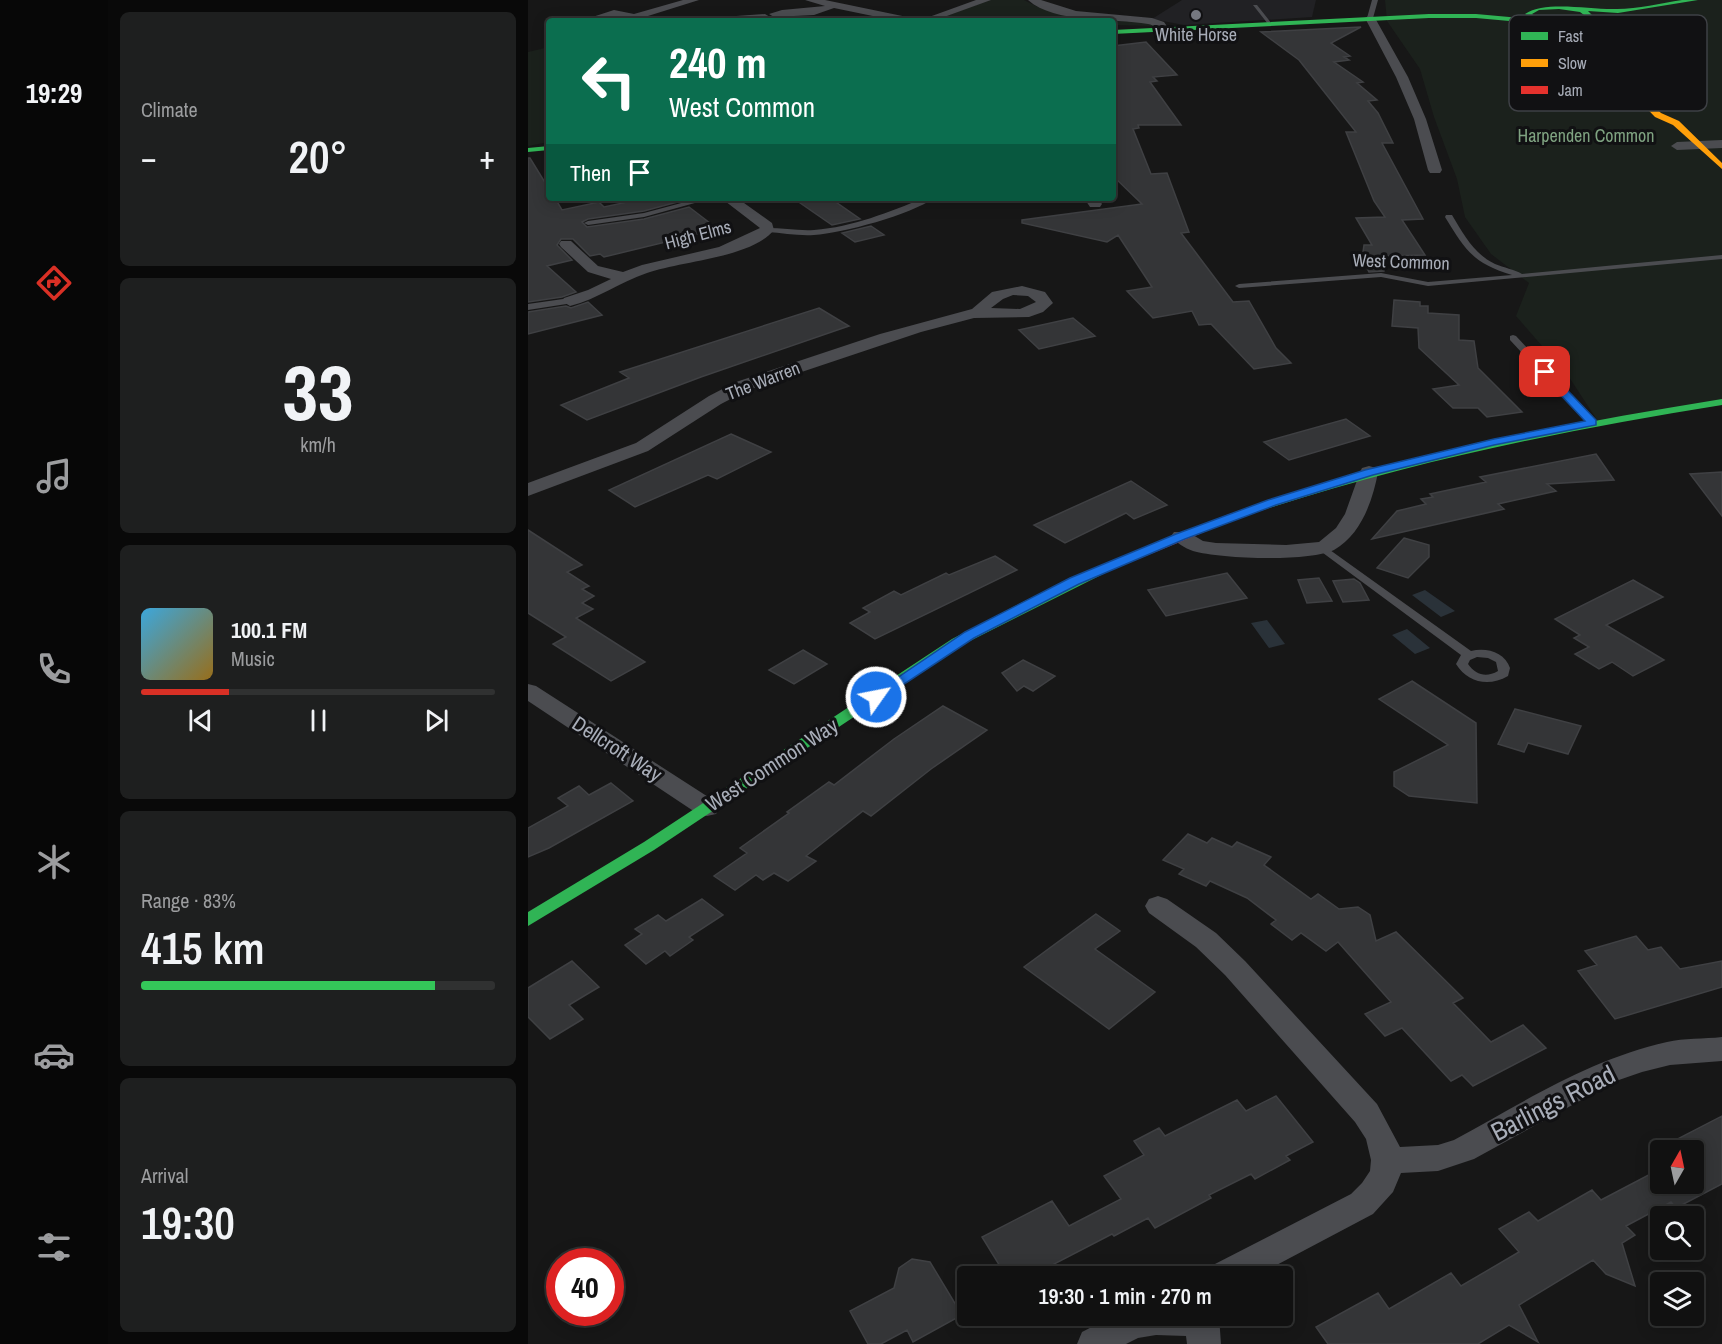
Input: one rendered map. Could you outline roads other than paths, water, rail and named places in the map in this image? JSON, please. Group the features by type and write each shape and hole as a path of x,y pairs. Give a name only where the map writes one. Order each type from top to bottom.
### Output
{"main road":[{"path":"1558,0 1589,15"},
{"path":"1606,15 1618,11 1695,0"},
{"path":"1116,31 1370,18 1541,13 1575,9 1618,11"},
{"path":"1654,111 1676,123 1722,167"},
{"path":"1658,115 1654,123 1699,166 1722,175"},
{"path":"528,150 546,148"},
{"name":"West Common Way","path":"528,920 707,808 969,635 1075,581 1181,536 1272,503 1369,472 1484,444 1592,423 1722,402"}],"street":[{"path":"631,18 694,0"},
{"path":"810,0 897,18"},
{"path":"931,18 986,0"},
{"path":"1033,0 1045,7 1078,13 1152,21 1160,24 1164,29"},
{"path":"761,18 794,12 813,17 836,6"},
{"path":"596,18 614,13 634,17"},
{"path":"1370,18 1402,76 1420,119 1434,170"},
{"path":"1670,138 1699,145 1722,144"},
{"name":"High Elms","path":"570,301 602,290 622,277 646,268 722,252 767,230 767,226 732,201"},
{"path":"566,244 593,269 622,277"},
{"name":"The Warren","path":"528,490 642,447 715,400 742,386 878,341 977,313"},
{"path":"1181,536 1193,545 1206,548 1253,550 1323,548 1336,539 1353,516 1365,496 1369,472"},
{"name":"Dellcroft Way","path":"528,691 707,808"},
{"path":"1158,906 1206,940 1235,968 1366,1113 1378,1130 1385,1146 1387,1161 1378,1191 1362,1204 1244,1266"},
{"name":"Barlings Road","path":"1387,1161 1438,1158 1463,1150 1605,1074 1638,1061 1670,1053 1722,1049"},
{"path":"1094,1344 1128,1323 1148,1319 1170,1318 1202,1327"}],"lane":[{"path":"1370,18 1375,0"},
{"path":"1255,6 1270,23"},
{"path":"588,223 644,215 698,201"},
{"path":"767,230 802,232 833,230 894,214 923,201"},
{"name":"West Common","path":"1449,217 1475,257 1496,268 1525,276"},
{"name":"West Common","path":"1239,286 1381,275 1428,284 1722,257"},
{"path":"528,307 570,301"},
{"path":"1513,338 1592,423"},
{"path":"1323,548 1469,655"}],"place":[{"name":"White Horse","path":"1196,15"}],"park label":[{"name":"Harpenden Common","path":"1586,136"}]}
